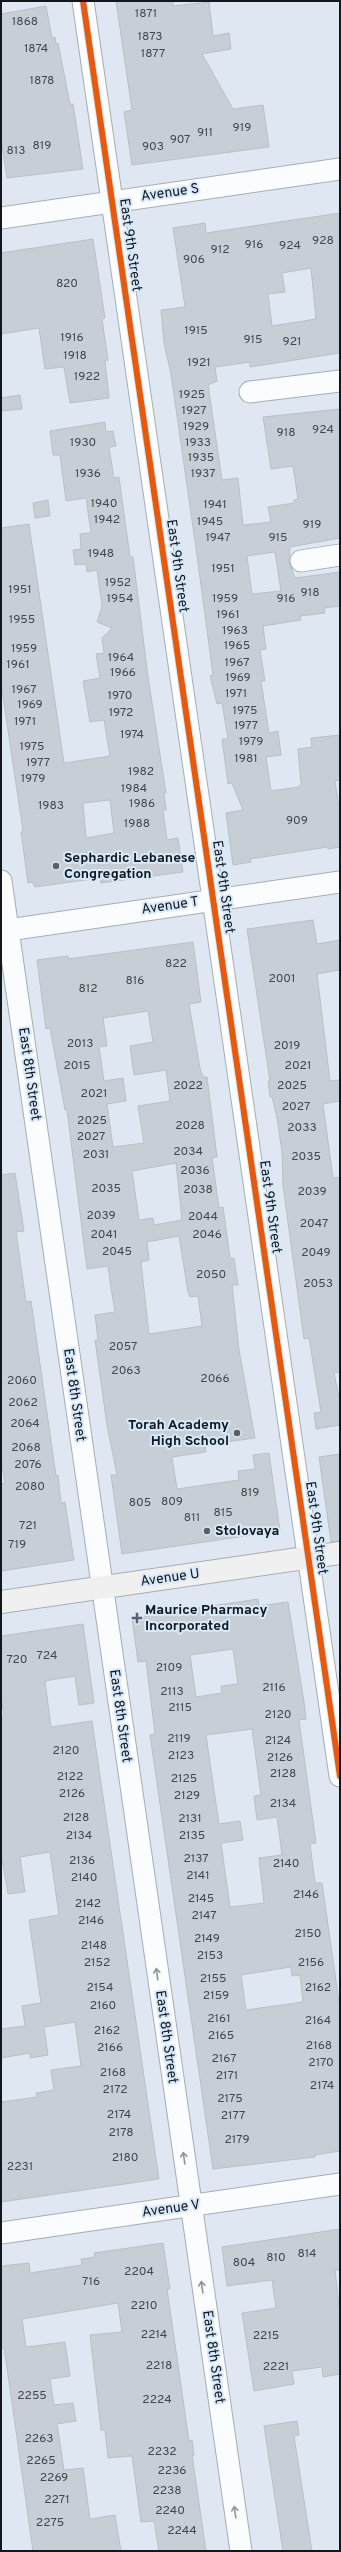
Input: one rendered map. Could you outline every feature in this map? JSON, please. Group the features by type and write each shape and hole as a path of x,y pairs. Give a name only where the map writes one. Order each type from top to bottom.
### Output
{"main road":[{"name":"Avenue U","path":"1,1602 340,1553"}],"street":[{"name":"East 9th Street","path":"83,1 340,1776"},
{"name":"Avenue S","path":"1,218 340,169"},
{"path":"250,392 340,381"},
{"path":"301,560 340,555"},
{"name":"East 8th Street","path":"1,881 4,930 102,1588 241,2551"},
{"name":"Avenue T","path":"4,930 340,882"},
{"name":"Avenue V","path":"1,2233 340,2184"}],"building":[{"path":"116,1 173,1 173,6 209,2 213,36 229,33 231,49 202,54 233,109 263,105 269,147 132,165 124,112 132,110"},
{"path":"46,6 52,38 55,37 56,44 58,43 70,104 73,104 83,169 7,178 1,140 1,14"},
{"path":"340,213 340,353 250,367 250,362 215,367 217,381 208,385 222,480 238,478 243,525 271,522 268,507 294,503 294,500 298,499 293,466 271,469 263,417 340,409 340,538 290,547 289,562 295,578 340,572 340,606 324,608 325,613 300,616 301,620 263,626 266,649 260,650 265,681 261,681 269,733 278,731 281,755 266,757 271,791 299,787 301,784 298,749 312,747 311,738 340,735 340,780 335,781 340,814 340,847 328,849 328,847 250,859 251,862 233,865 226,813 243,810 232,783 228,784 222,739 228,739 222,703 217,704 210,676 213,675 196,548 171,374 164,343 161,310 185,307 173,228 205,223 206,233","holes":["311,268 316,319 272,326 268,294 285,292 282,273","275,552 281,591 252,594 247,556"]},
{"path":"93,239 105,318 102,319 108,360 105,361 109,398 70,403 64,367 45,369 39,328 1,334 1,253"},
{"path":"20,395 22,409 1,411 1,398"},
{"path":"105,422 106,432 113,431 116,446 109,447 114,478 119,477 130,557 133,557 148,677 166,793 164,793 166,810 163,810 167,840 178,838 183,872 101,883 100,878 35,887 32,882 28,883 21,832 23,831 1,683 1,528 29,524 64,763 110,756 104,720 90,722 83,681 100,678 96,654 104,653 102,638 112,628 97,622 102,606 97,570 87,572 86,564 75,565 73,550 81,549 80,534 91,533 86,498 66,501 60,455 53,455 50,431","holes":["110,800 114,833 86,838 83,803"]},
{"path":"48,500 50,516 35,518 33,503"},
{"path":"313,920 317,944 340,940 340,970 317,974 330,1081 340,1080 340,1101 323,1104 333,1178 340,1177 340,1372 334,1373 340,1402 340,1425 316,1429 314,1413 321,1412 309,1338 304,1339 283,1186 282,1152 277,1118 272,1097 270,1097 268,1081 270,1081 247,929"},
{"path":"193,942 201,1002 189,1004 200,1068 203,1077 207,1077 217,1157 212,1158 219,1208 223,1207 230,1258 234,1258 238,1285 232,1285 239,1350 255,1438 205,1445 206,1452 172,1457 177,1489 239,1480 238,1471 255,1469 253,1455 269,1453 280,1531 122,1554 111,1475 117,1475 107,1425 95,1340 98,1340 95,1315 115,1312 108,1266 87,1269 67,1110 65,1110 50,1028 46,1029 37,960 68,956 68,959","holes":["148,1011 153,1042 130,1046 134,1075 166,1070 170,1101 138,1106 144,1143 113,1147 107,1104 126,1101 123,1078 104,1081 99,1047 107,1046 103,1018","176,1163 182,1220 154,1225 153,1218 139,1220 132,1171","179,1236 188,1292 190,1297 198,1296 202,1326 149,1334 141,1262 149,1260 147,1242"]},
{"path":"15,1173 24,1231 16,1232 26,1302 31,1301 56,1476 58,1475 61,1503 65,1502 74,1560 1,1571 1,1484 5,1483 1,1458 1,1175"},
{"path":"340,1454 340,1541 331,1542 319,1457"},
{"path":"258,1599 259,1606 288,1602 306,1719 299,1720 316,1843 310,1844 315,1883 322,1883 340,2009 340,2151 315,2155 315,2157 213,2169 150,1735 155,1734 146,1661 138,1662 132,1618","holes":["233,1649 238,1684 221,1686 222,1693 196,1697 190,1655","252,1729 261,1795 254,1796 257,1820 277,1817 282,1855 259,1858 264,1903 230,1907 221,1843 243,1840 240,1821 219,1824 206,1735","291,1967 292,1976 300,1975 303,2002 246,2010 241,1975"]},
{"path":"83,1624 94,1703 79,1705 75,1676 45,1681 51,1727 92,1721 159,2179 1,2202 1,2102 37,2097 36,2093 54,2090 51,2070 81,2066 75,2022 44,2027 48,2055 30,2058 30,2053 1,2058 1,2029 25,2026 22,2006 41,2003 29,1920 59,1915 50,1852 20,1857 25,1892 8,1894 1,1853 1,1716 4,1716 1,1696 1,1636"},
{"path":"340,2229 340,2270 335,2270 340,2314 340,2374 323,2377 322,2367 292,2371 294,2384 254,2391 242,2313 276,2308 272,2280 227,2286 222,2247"},
{"path":"163,2243 170,2289 167,2289 189,2441 192,2440 194,2455 192,2455 206,2551 159,2551 154,2521 141,2522 132,2456 108,2458 105,2430 101,2430 90,2335 122,2332 118,2303 22,2319 26,2347 65,2342 70,2376 50,2379 54,2405 73,2403 76,2421 57,2424 64,2470 83,2468 90,2519 115,2515 121,2551 33,2551 4,2348 1,2348 1,2266 29,2263 30,2273 82,2265 81,2259 95,2257 94,2253"},
{"path":"297,2421 299,2435 294,2436 312,2551 283,2551 264,2426"}],"cycle path":[{"path":"83,1 340,1776"}],"place":[{"name":"Sephardic Lebanese Congregation","path":"56,866"},
{"name":"Torah Academy High School","path":"237,1433"},
{"name":"Stolovaya","path":"207,1531"},
{"name":"Maurice Pharmacy Incorporated","path":"137,1618"}]}
